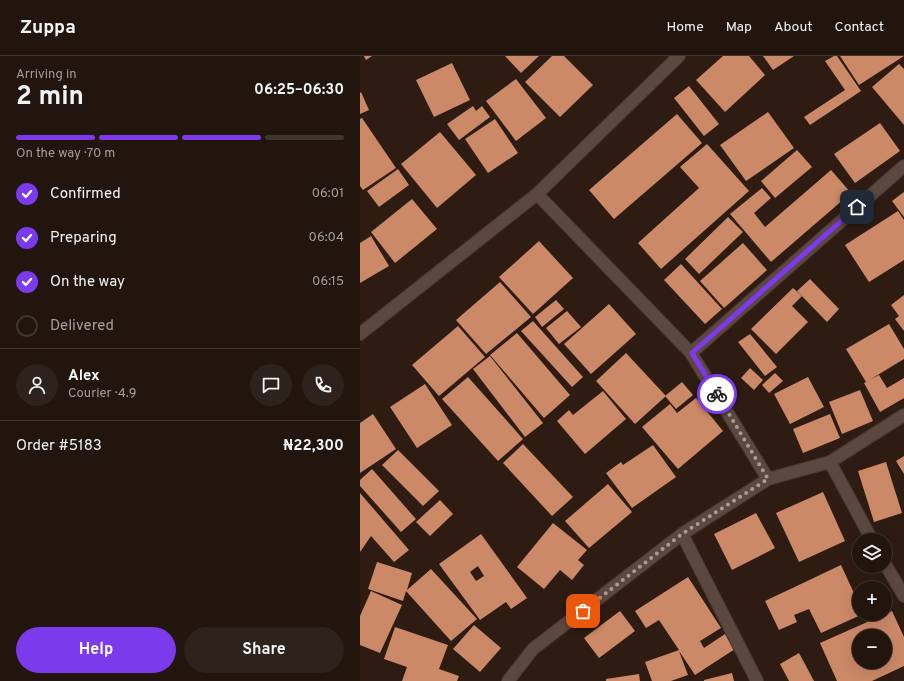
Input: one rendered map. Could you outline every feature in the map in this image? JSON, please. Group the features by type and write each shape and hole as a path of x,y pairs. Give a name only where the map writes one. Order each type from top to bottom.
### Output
{"street":[{"path":"360,334 536,194 680,56"},
{"path":"692,353 904,166"},
{"path":"536,194 692,353 768,479"},
{"path":"508,681 533,649 682,534 768,479 830,462 904,415"},
{"path":"830,462 868,533"},
{"path":"682,534 757,681"},
{"path":"890,573 904,596"}],"building":[{"path":"364,56 372,56 366,60"},
{"path":"505,56 539,56 521,73"},
{"path":"552,56 564,56 593,85 560,117 525,82"},
{"path":"723,56 749,56 765,75 725,112 696,80"},
{"path":"763,56 794,56 773,70"},
{"path":"837,56 861,91 810,125 804,117 845,90 825,61"},
{"path":"840,56 904,56 859,85"},
{"path":"452,63 470,100 434,117 416,80"},
{"path":"899,64 904,69 904,125 872,87"},
{"path":"516,79 546,118 516,141 486,101"},
{"path":"689,86 719,124 704,136 674,98"},
{"path":"361,92 369,110 360,114 360,93"},
{"path":"473,106 476,111 482,106 490,117 459,140 447,124"},
{"path":"768,112 794,148 746,181 720,145"},
{"path":"677,114 702,143 614,219 589,190"},
{"path":"362,118 396,168 363,190 360,186 360,119"},
{"path":"495,119 518,153 488,173 465,139"},
{"path":"880,123 900,151 855,183 834,154"},
{"path":"440,132 476,175 437,208 401,164"},
{"path":"707,144 749,191 661,269 638,243 699,188 680,167"},
{"path":"797,150 812,167 775,198 761,181"},
{"path":"398,169 409,185 379,207 367,191"},
{"path":"831,170 851,193 771,262 730,214 762,188 771,198 754,213 765,227"},
{"path":"904,192 904,217 892,201"},
{"path":"412,199 437,229 395,263 371,232"},
{"path":"898,211 904,220 904,260 869,282 845,245"},
{"path":"728,217 743,232 699,274 685,259"},
{"path":"371,236 389,266 360,283 360,243"},
{"path":"539,241 573,278 533,314 499,277"},
{"path":"743,243 767,270 724,308 700,281"},
{"path":"681,264 722,309 705,324 664,280"},
{"path":"810,279 839,309 827,322 797,291"},
{"path":"500,282 531,317 486,354 456,320"},
{"path":"793,288 802,296 792,306 808,322 776,354 751,329"},
{"path":"904,295 904,331 895,319 899,316 891,305"},
{"path":"556,300 564,309 542,327 535,317"},
{"path":"609,304 636,334 591,374 564,344"},
{"path":"567,311 581,327 559,344 546,328"},
{"path":"533,321 583,377 572,387 521,331"},
{"path":"889,324 904,349 904,359 871,379 879,375 887,388 904,378 904,398 880,412 864,383 866,382 846,349"},
{"path":"458,326 485,357 439,396 412,365"},
{"path":"517,333 570,395 544,418 490,355"},
{"path":"750,334 777,367 765,376 738,342"},
{"path":"626,353 666,396 635,424 596,381"},
{"path":"490,356 543,423 525,437 473,369"},
{"path":"750,368 763,380 754,390 741,378"},
{"path":"775,373 783,381 769,393 762,385"},
{"path":"468,377 523,439 498,461 442,399"},
{"path":"808,377 824,407 790,424 774,394"},
{"path":"682,382 693,395 676,409 665,396"},
{"path":"425,384 452,425 417,448 390,407"},
{"path":"860,390 873,421 842,434 829,402"},
{"path":"603,391 626,419 585,454 557,421 569,410 573,415"},
{"path":"696,398 723,431 678,469 642,427 670,404 677,413"},
{"path":"373,414 396,449 360,473 360,423"},
{"path":"830,414 840,438 803,453 793,429"},
{"path":"523,444 573,497 552,516 503,463"},
{"path":"653,445 676,477 632,508 606,473 621,462 623,465"},
{"path":"398,450 439,491 423,506 382,465"},
{"path":"904,456 904,474 896,461"},
{"path":"886,462 902,513 874,522 858,471"},
{"path":"372,469 416,519 401,532 360,486 360,480"},
{"path":"608,484 632,512 589,548 565,521"},
{"path":"823,492 845,541 799,562 776,513"},
{"path":"360,493 409,550 394,562 371,536 360,552"},
{"path":"440,500 453,514 430,536 416,522"},
{"path":"756,513 775,548 732,570 714,534"},
{"path":"553,523 587,550 578,560 584,565 572,580 560,570 544,589 517,567"},
{"path":"481,534 527,598 511,609 506,602 480,620 439,564","holes":["478,566 484,576 476,581 470,572"]},
{"path":"377,562 412,573 407,590 431,569 477,619 451,641 406,591 403,601 368,589"},
{"path":"841,565 852,589 852,619 821,633 809,609 794,615 797,622 779,630 765,601"},
{"path":"688,577 721,628 700,641 704,648 725,634 735,649 695,675 679,651 688,675 671,681 652,681 645,662 679,650 659,620 646,628 635,611"},
{"path":"371,591 402,605 380,653 360,645 360,616"},
{"path":"620,611 635,631 599,658 584,638"},
{"path":"892,611 904,637 904,666 872,681 837,681 820,643 870,621 892,621"},
{"path":"474,625 501,648 480,672 453,649"},
{"path":"395,627 448,645 439,669 459,676 457,681 402,681 407,667 384,659"},
{"path":"799,653 814,681 789,681 780,664"},
{"path":"732,673 734,681 704,681 704,680"},
{"path":"639,674 640,681 606,681 606,679"}],"way so far":[{"path":"583,611 682,534 768,479 717,394"}],"route":[{"path":"717,394 692,353 857,207"}]}
